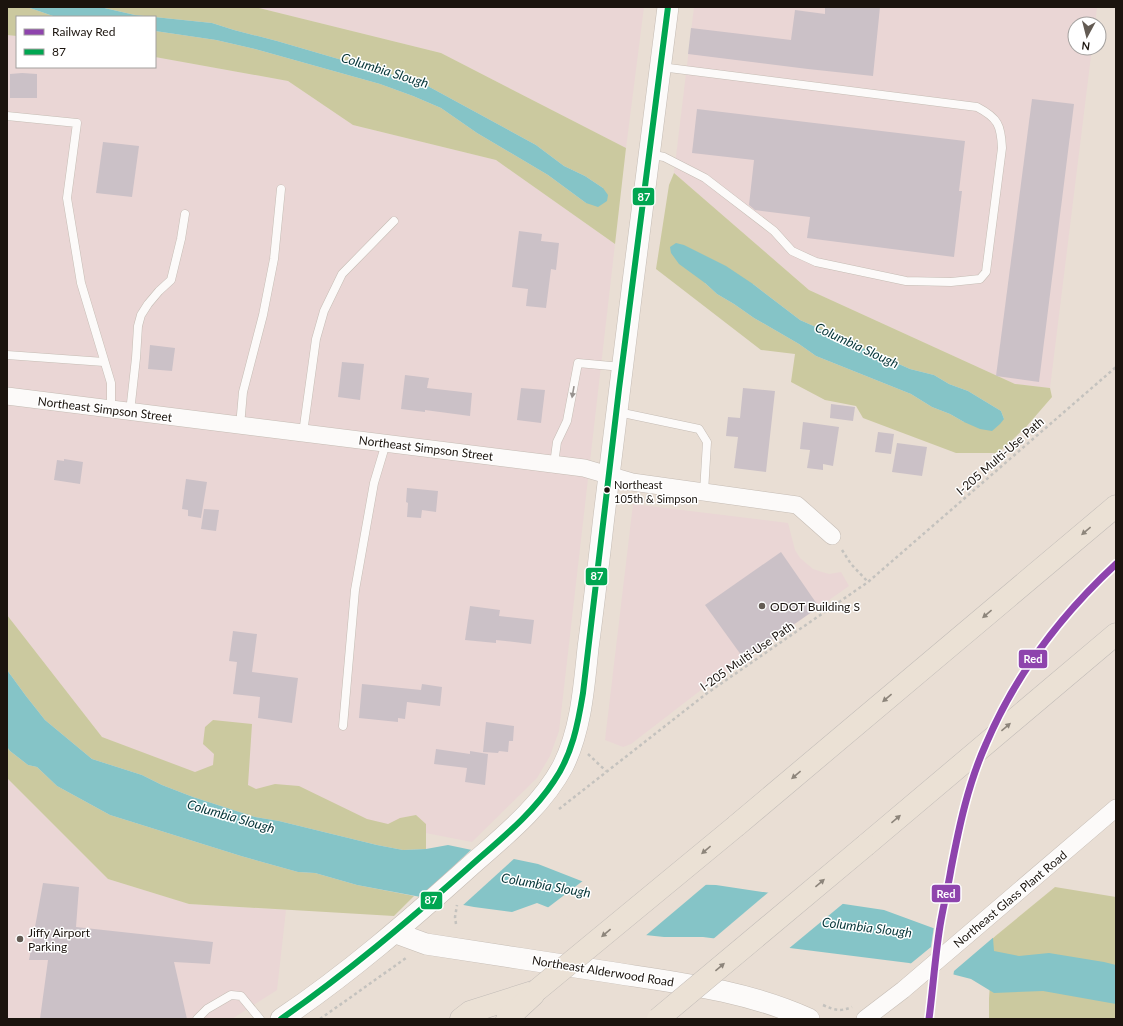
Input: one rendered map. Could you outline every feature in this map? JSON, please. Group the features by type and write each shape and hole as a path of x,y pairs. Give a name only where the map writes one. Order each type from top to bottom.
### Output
{"highway":[{"path":"508,1018 536,991 736,826 1116,506"},
{"path":"658,1019 1116,634"},
{"path":"465,1016 536,991"}],"street":[{"path":"281,1019 307,1002 396,933 492,847 523,818 537,802 562,768 569,751 576,730 581,706 668,7"},
{"name":"Northeast Simpson Street","path":"7,396 584,468 632,482 796,505 832,536"},
{"name":"Northeast Glass Plant Road","path":"865,1019 903,990 1116,808"},
{"name":"Northeast Alderwood Road","path":"396,933 426,944 713,989 753,998 809,1019"}],"lane":[{"path":"650,154 664,157 706,178 774,231 792,251 816,262 906,281 951,282 980,279 986,272 1002,148 1001,130 991,114 977,107 661,66"},
{"path":"7,116 77,123 67,198 81,283 111,383 111,409"},
{"path":"240,426 243,392 264,315 274,259 281,189"},
{"path":"130,412 138,326 148,304 171,280 181,239 185,214"},
{"path":"304,433 316,339 324,311 342,274 394,221"},
{"path":"7,355 104,362"},
{"path":"554,464 557,442 567,421 578,363 622,367"},
{"path":"617,412 699,429 707,442 704,492"},
{"path":"343,726 355,590 374,482 386,443"},
{"path":"197,1019 207,1010 231,995 241,996 260,1019"}],"path":[{"name":"I-205 Multi-Use Path","path":"553,814 706,694 868,582 1116,367"},
{"path":"832,536 851,564 868,582"},
{"path":"456,906 456,924"},
{"path":"320,1019 393,966"}],"shaded area":[{"path":"7,7 27,7 53,16 16,16 16,36 7,35"},
{"path":"100,7 255,7 441,53 626,148 615,244 496,160 353,125 288,81 156,57 156,31 216,40 255,49 380,84 441,108 477,133 548,175 586,203 603,188 585,176 564,166 536,145 424,84 212,23 135,15"},
{"path":"255,7 644,7 626,148 441,53"},
{"path":"694,7 1097,7 1096,16 1067,16 1067,56 1091,56 1050,388 1015,384 809,290 674,173"},
{"path":"7,35 16,36 16,68 156,68 156,57 288,81 353,125 496,160 615,244 559,731 550,756 537,778 472,842 364,821 222,785 102,737 7,615"},
{"path":"674,173 809,290 1015,384 1050,388 1052,397 1026,427 998,453 956,453 863,418 856,406 825,400 791,382 795,354 761,350 656,269 669,185","holes":["705,283 753,284 800,320 910,369 934,375 949,384 968,391 1001,411 1004,419 964,422 950,414 932,407 911,394 816,356 717,294"]},
{"path":"633,504 788,523 795,550 800,558 813,569 829,574 841,572 849,586 701,690 631,744 623,747 605,740"},
{"path":"7,615 102,737 195,772 213,765 214,754 203,744 205,727 213,720 252,724 248,785 256,789 275,784 299,786 367,819 388,824 400,818 416,815 426,824 426,849 403,850 279,821 255,817 193,797 162,785 142,775 92,759 45,720 7,670"},
{"path":"7,747 28,765 37,767 57,786 110,815 241,856 298,872 315,873 357,885 414,896 394,916 189,904 108,879 7,778"},
{"path":"7,778 108,879 189,904 286,910 277,990 232,1019 7,1019"},
{"path":"1055,887 1116,897 1116,1019 989,1019 993,938"}],"water":[{"path":"27,7 100,7 144,16 53,16"},
{"path":"156,17 212,23 424,84 536,145 564,166 585,176 603,188 608,195 607,201 598,207 586,203 548,175 477,133 441,108 413,96 380,84 255,49 216,40 156,31"},
{"path":"676,243 684,245 726,266 753,284 800,320 910,369 934,375 949,384 968,391 1001,411 1004,419 992,431 980,429 932,407 911,394 816,356 717,294 679,264 671,253 670,247"},
{"name":"Columbia Slough","path":"7,670 45,720 92,759 142,775 162,785 193,797 255,817 279,821 403,850 426,849 448,845 538,864 584,882 716,885 884,910 933,928 993,938 994,951 1019,956 1049,953 1116,965 1116,1004 1043,991 994,993 971,979 909,963 703,937 664,937 608,931 537,903 512,912 474,907 357,885 315,873 298,872 241,856 110,815 57,786 37,767 28,765 10,751 7,747"}],"pier":[{"path":"473,848 516,857 461,907 418,899"},
{"path":"584,880 708,883 644,937 608,933 546,909"},
{"path":"770,891 845,902 787,950 712,940"},
{"path":"934,926 995,936 954,971 953,977 909,965 931,947"}],"building":[{"path":"825,7 880,7 873,76 688,54 691,28 791,40 795,10 825,14"},
{"path":"10,74 37,74 37,98 10,98"},
{"path":"1032,99 1074,104 1039,382 996,376"},
{"path":"697,109 965,141 959,191 962,191 954,257 807,238 810,217 755,210 749,205 754,160 692,153"},
{"path":"103,142 139,146 132,197 96,193"},
{"path":"519,231 542,234 541,241 559,243 556,270 551,269 546,308 526,306 528,289 512,287"},
{"path":"150,345 175,348 172,371 148,369"},
{"path":"342,362 364,364 360,400 338,397"},
{"path":"405,375 429,378 427,388 472,393 470,416 425,410 425,412 401,409"},
{"path":"521,388 545,390 541,423 517,420"},
{"path":"743,388 775,391 766,472 734,468 738,437 726,436 728,417 740,418"},
{"path":"831,404 855,407 853,421 830,418"},
{"path":"803,422 839,427 833,466 823,464 823,470 807,468 810,450 800,449"},
{"path":"878,432 894,434 891,454 875,452"},
{"path":"897,443 927,447 922,476 892,472"},
{"path":"64,459 83,462 80,484 54,480 57,460 64,461"},
{"path":"186,479 207,482 201,518 188,516 188,510 182,509"},
{"path":"407,488 438,491 436,512 422,510 421,518 407,517"},
{"path":"204,509 219,510 216,531 201,529"},
{"name":"ODOT Building S","path":"781,552 819,607 744,659 705,605"},
{"path":"470,606 500,610 499,616 534,620 531,644 496,640 496,643 465,640"},
{"path":"233,631 257,634 252,672 298,678 292,723 258,718 260,697 233,694 237,662 229,661"},
{"path":"362,684 421,690 422,684 442,687 440,706 407,702 405,719 398,718 398,722 359,718"},
{"path":"486,722 514,726 513,741 509,741 508,752 483,752"},
{"path":"436,749 470,754 470,751 488,754 485,785 465,782 467,768 434,764"},
{"path":"43,883 79,887 76,927 213,942 210,964 174,962 187,1019 40,1019 48,960 29,960"}],"rail line":[{"name":"Red","path":"929,1019 940,926 954,853 969,790 986,744 1011,693 1041,647 1076,604 1116,564"}],"transit line":[{"name":"87","path":"281,1019 376,947 513,828 545,794 560,771 570,750 579,716 583,693 619,389 668,7"}],"place":[{"name":"Northeast 105th & Simpson","path":"607,490"},
{"name":"ODOT Building S","path":"762,606"},
{"name":"Jiffy Airport Parking","path":"20,939"}]}
